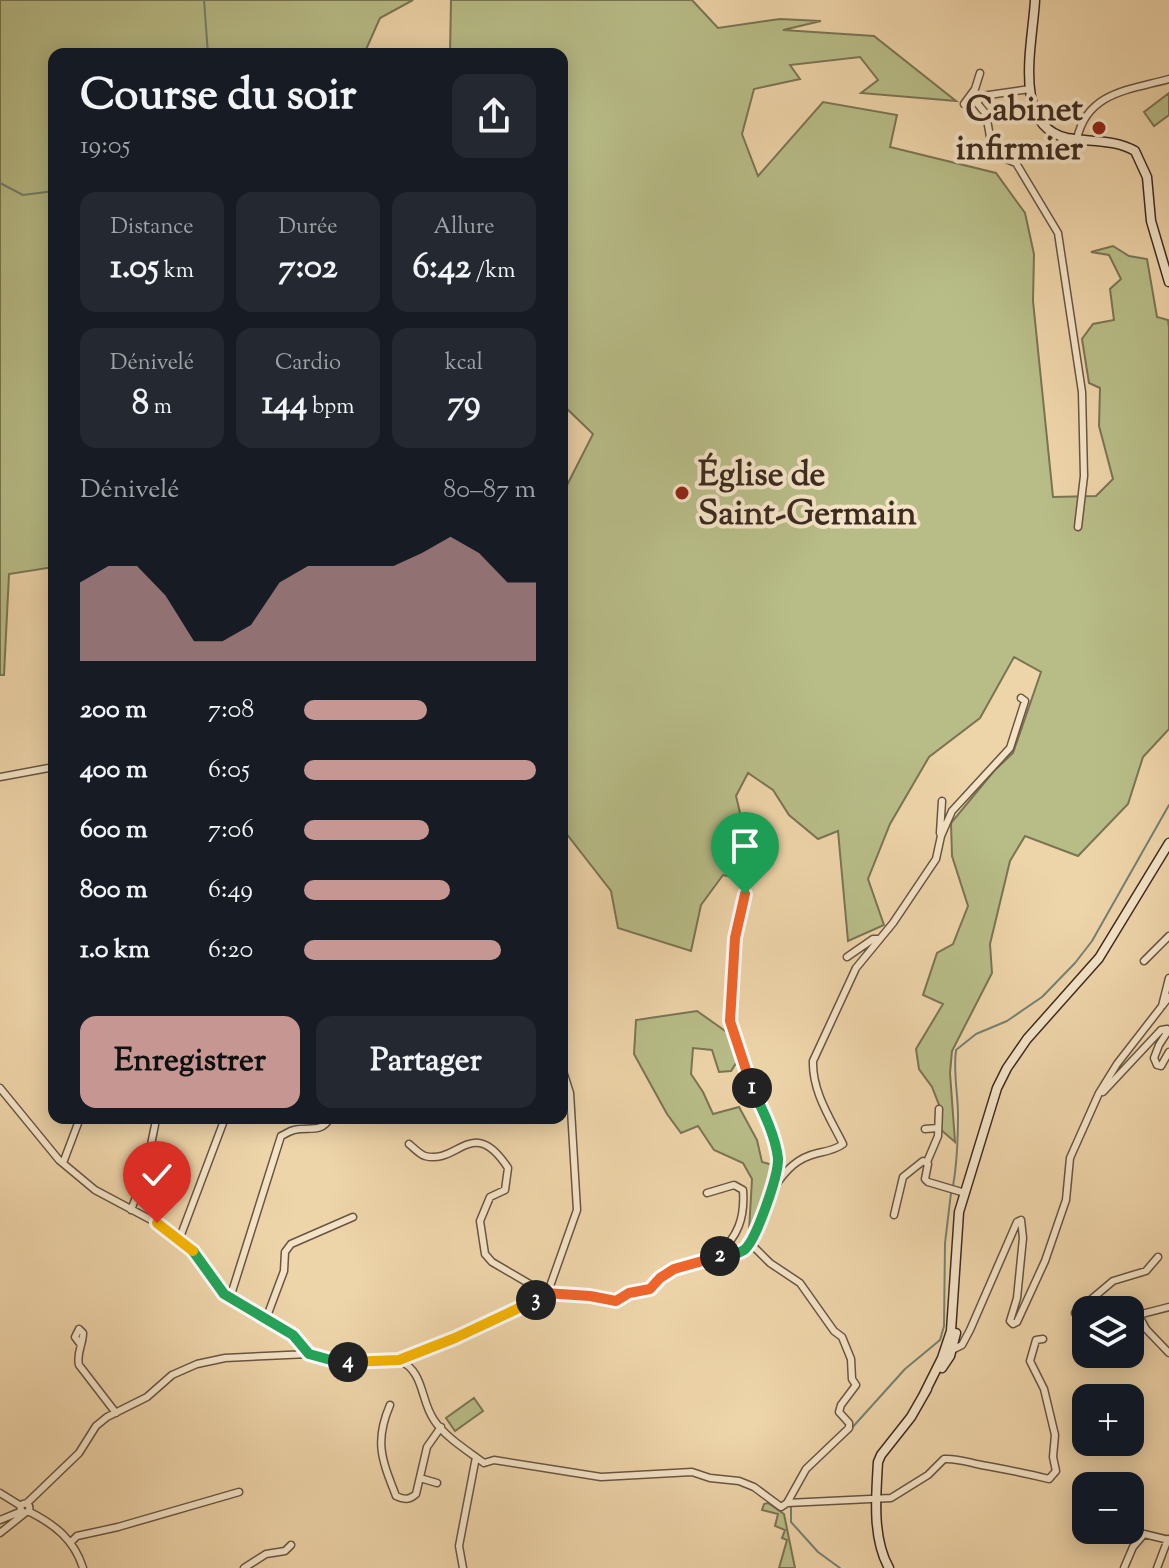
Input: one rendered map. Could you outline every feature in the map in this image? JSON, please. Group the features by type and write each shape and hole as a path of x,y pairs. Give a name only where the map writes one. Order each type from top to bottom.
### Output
{"main road":[{"path":"1035,0 1030,89 1035,112 1042,125 1057,135 1118,144 1135,151 1147,177 1151,221 1169,282"},
{"path":"889,1568 882,1554 878,1530 877,1473 881,1455 911,1417 952,1350 956,1333 954,1301 960,1192 992,1103 1007,1068 1027,1039 1099,958 1169,843"},
{"path":"924,1394 947,1346 954,1301"}],"street":[{"path":"964,104 975,89 980,73"},
{"path":"1077,139 1085,117 1103,98 1169,79"},
{"path":"1030,89 982,96 977,103 986,114 996,155 1016,163 1058,233 1082,392 1085,470 1078,527"},
{"path":"747,1248 775,1186 788,1168 800,1159 843,1144 816,1089 813,1061 856,968 893,923 936,859 941,836 952,811 1010,748 1025,701 1021,698"},
{"path":"0,777 48,768"},
{"path":"941,836 938,827 942,801"},
{"path":"748,824 749,843 743,904 735,938 730,1021 746,1075 762,1108 778,1155 775,1186"},
{"path":"1144,961 1169,936"},
{"path":"847,957 873,939 878,939"},
{"path":"1162,1006 1169,978"},
{"path":"952,1350 962,1345 970,1330 1017,1222 1021,1220 1023,1238 1017,1298 1010,1321 1013,1324 1017,1322 1045,1261 1066,1200 1070,1158 1099,1093 1117,1064 1169,997"},
{"path":"1099,1093 1105,1091 1161,1030 1168,1031 1154,1058 1157,1065 1161,1066 1169,1052"},
{"path":"0,1533 79,1453 96,1426 147,1397 172,1375 197,1364 225,1358 309,1354 338,1362 399,1360 535,1301 545,1293 577,1210 568,1087"},
{"path":"0,1088 63,1163 95,1190 157,1223 179,1240 199,1256 202,1267 224,1294 293,1335 309,1354"},
{"path":"939,1109 936,1142 927,1162 925,1179 960,1192"},
{"path":"63,1163 78,1124"},
{"path":"179,1240 223,1124"},
{"path":"230,1298 281,1136 295,1129 318,1129 327,1124"},
{"path":"131,1210 145,1174 155,1125"},
{"path":"925,1129 938,1128"},
{"path":"399,1360 408,1364 419,1378 434,1420 484,1463 494,1460 601,1477 692,1472 710,1478 739,1481 754,1487 781,1507 787,1503 806,1469 849,1428 849,1423 839,1412 856,1385 852,1379 851,1359 842,1337 813,1304 807,1291 755,1248 674,1269 650,1289 629,1293 616,1301 545,1293 492,1262 485,1254 480,1221 490,1197 505,1190 508,1168 498,1152 470,1142 441,1155 428,1157 409,1144"},
{"path":"894,1215 903,1177 923,1161 927,1162"},
{"path":"707,1193 734,1185 743,1190 738,1230 716,1257"},
{"path":"266,1319 284,1271 285,1252 291,1244 353,1217"},
{"path":"1097,1296 1113,1281 1146,1271 1158,1257"},
{"path":"1144,1314 1169,1307"},
{"path":"1144,1325 1169,1353"},
{"path":"787,1503 891,1498 928,1475 944,1459 958,1458 984,1466 1053,1478 1056,1471 1053,1457 1055,1435 1044,1389 1030,1361 1036,1340 1043,1339"},
{"path":"81,1345 77,1359 79,1365 116,1413"},
{"path":"390,1405 380,1455 396,1496 410,1499 416,1494 427,1447 441,1427"},
{"path":"463,1568 459,1546 476,1457"},
{"path":"420,1478 437,1483"},
{"path":"70,1543 77,1536 239,1492"},
{"path":"0,1493 52,1523 70,1543 83,1568"},
{"path":"0,1520 24,1509"},
{"path":"1124,1568 1133,1547 1144,1534 1168,1540 1157,1568"},
{"path":"244,1568 266,1554 285,1551 291,1545"}],"green space":[{"path":"0,0 413,0 380,18 367,48 48,48 48,568 9,574 4,675 0,675"},
{"path":"451,0 692,0 718,28 780,19 821,21 783,30 874,36 956,101 861,93 878,80 860,57 790,65 800,79 754,89 742,134 758,176 823,102 897,115 890,147 996,173 1025,213 1034,254 1033,301 1053,497 1096,496 1113,479 1099,426 1100,388 1089,383 1082,339 1093,324 1114,320 1110,289 1121,279 1109,255 1091,252 1113,246 1129,256 1147,259 1157,317 1168,320 1169,328 1169,729 1143,757 1128,804 1078,856 1025,836 1010,861 990,944 992,973 952,1051 950,1073 955,1142 940,1129 941,1110 932,1087 919,1069 916,1049 943,1004 923,995 937,953 953,944 968,906 952,856 951,823 1013,753 1041,672 1014,657 980,718 929,757 890,824 868,879 884,925 848,941 838,831 818,839 789,815 773,790 748,773 736,796 743,825 738,878 723,875 701,905 691,951 618,928 611,891 568,836 568,483 593,434 568,410 568,48 450,48"},
{"path":"1169,93 1169,115 1154,126 1144,112"},
{"path":"697,1011 731,1035 738,1060 731,1071 719,1072 712,1050 693,1048 691,1074 713,1114 739,1107 757,1140 762,1162 773,1165 771,1186 749,1231 752,1179 743,1163 714,1150 698,1126 681,1133 634,1054 636,1020"},
{"path":"474,1398 483,1411 455,1431 446,1418"},
{"path":"768,1503 784,1514 795,1568 779,1568 787,1540 782,1538 785,1530 775,1526 778,1514 762,1510"}],"waterway":[{"path":"204,0 208,48"},
{"path":"0,183 23,195 48,192"},
{"path":"953,1186 958,1133 956,1050 976,1034 1007,1021 1042,997 1075,963 1092,941 1169,805"},
{"path":"841,1440 905,1369 940,1340 944,1326 945,1243 951,1193"},
{"path":"791,1504 791,1522 818,1552 840,1568"}],"place":[{"name":"Cabinet infirmier","path":"1099,128"},
{"name":"Église de Saint-Germain","path":"682,493"}],"route":[{"path":"157,1223 199,1256 202,1267 224,1294 293,1335 309,1354 338,1362 399,1360 455,1338 535,1301 545,1293 616,1301 629,1293 650,1289 674,1269 706,1258 735,1255 747,1248 775,1186 778,1165 772,1136 746,1075 730,1021 735,938 745,894"}]}
